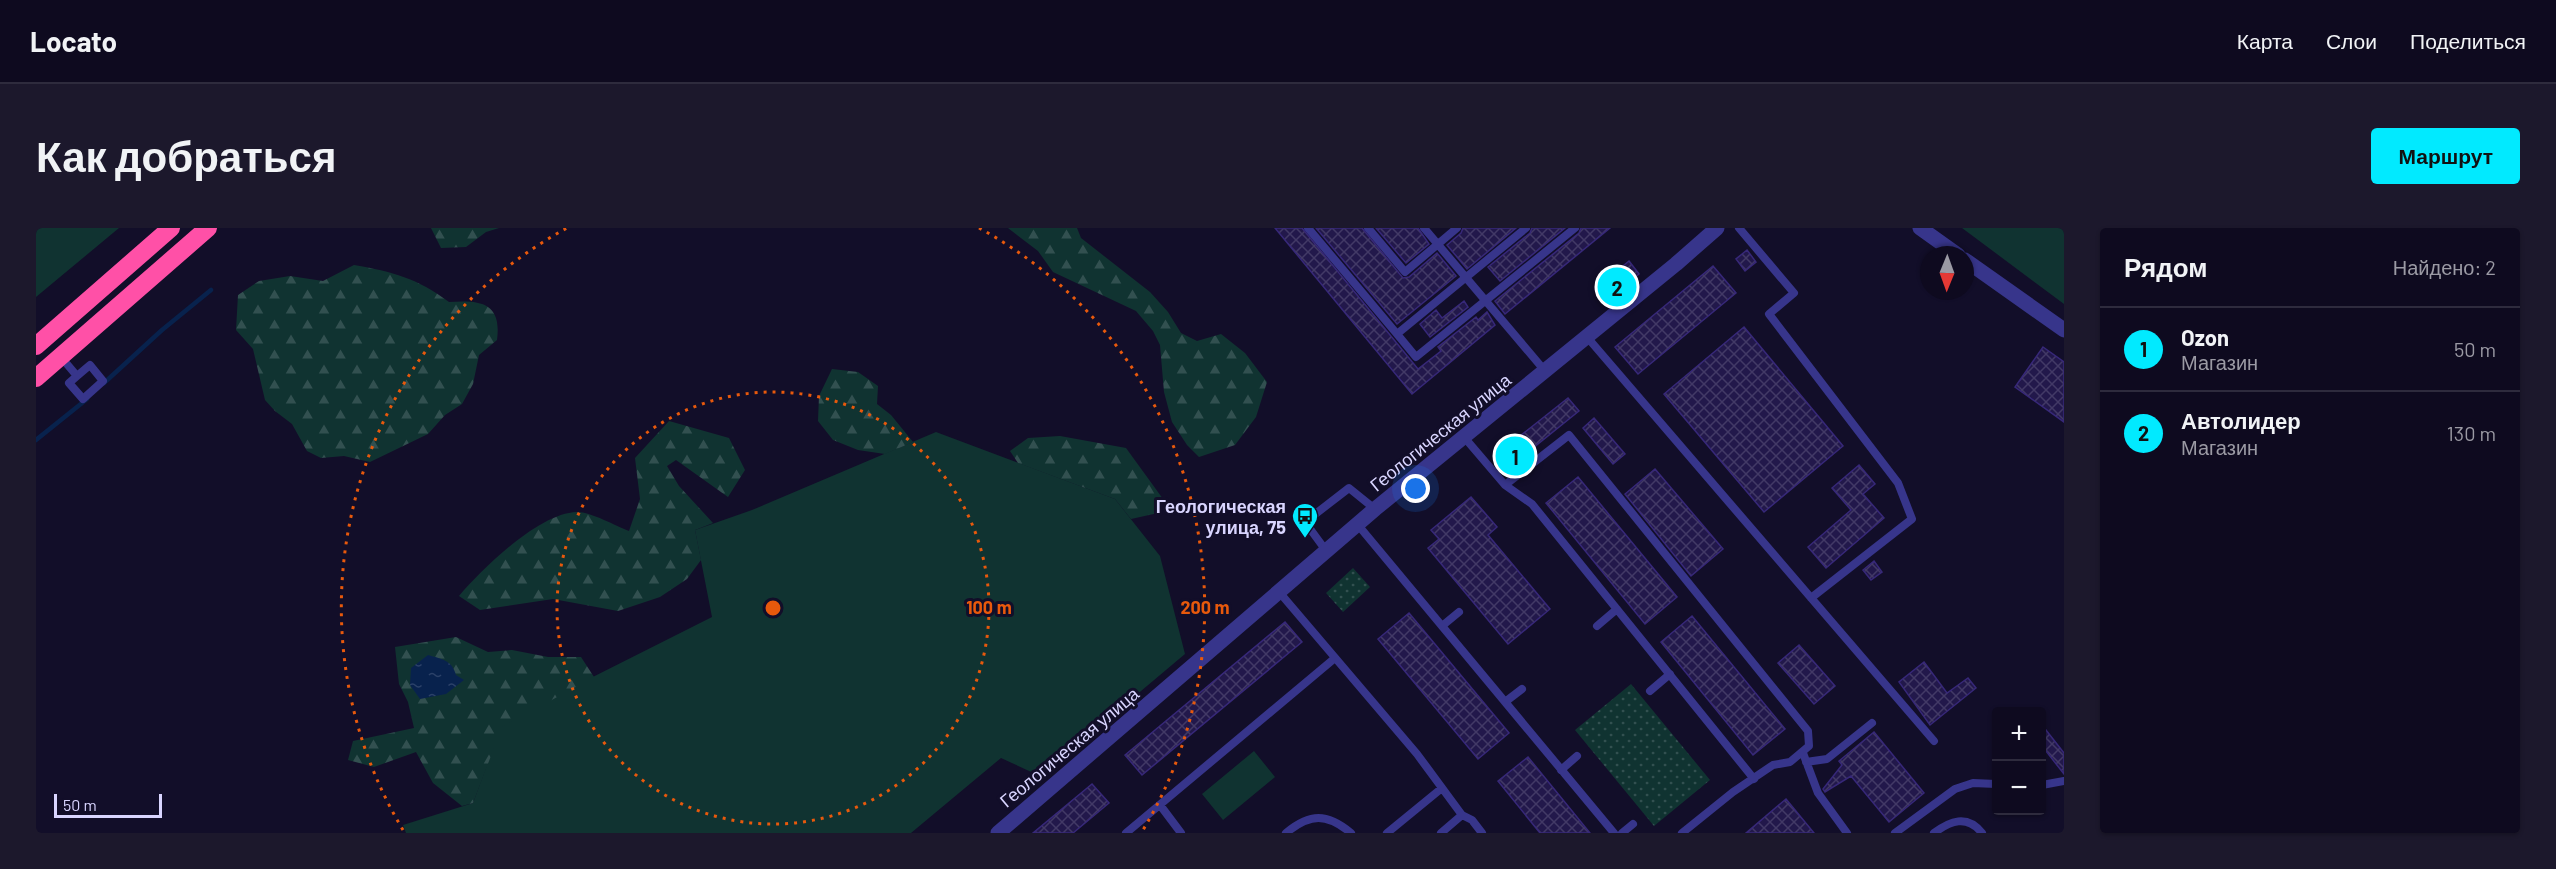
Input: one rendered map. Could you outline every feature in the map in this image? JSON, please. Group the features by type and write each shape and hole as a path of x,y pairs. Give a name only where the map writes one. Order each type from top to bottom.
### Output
{"highway":[{"path":"36,346 171,228"},
{"path":"36,378 208,228"}],"street":[{"name":"Геологическая улица","path":"999,833 1375,509 1677,264 1717,228"},
{"path":"1920,228 1945,246"},
{"path":"1974,266 2064,330"}],"lane":[{"path":"1308,228 1416,357 1575,228"},
{"path":"1368,228 1405,273 1457,228"},
{"path":"1424,228 1545,372"},
{"path":"1397,334 1527,228"},
{"path":"1739,228 1794,293 1769,314 1898,483 1912,519 1810,598"},
{"path":"1587,337 1934,741"},
{"path":"61,357 77,376"},
{"path":"1505,485 1569,435 1808,731 1809,746 1803,753 1790,762 1773,765 1733,792 1682,833"},
{"path":"1464,438 1505,485 1532,504 1754,779"},
{"path":"1327,552 1305,522 1349,488 1375,509"},
{"path":"1358,525 1614,833"},
{"path":"1280,593 1417,754 1462,815 1472,820 1482,833"},
{"path":"1597,626 1617,609"},
{"path":"1442,626 1459,612"},
{"path":"1126,833 1335,658"},
{"path":"1650,691 1670,674"},
{"path":"1505,702 1522,689"},
{"path":"1806,762 1827,759 1872,723"},
{"path":"1803,753 1818,793 1847,833"},
{"path":"1561,770 1577,756"},
{"path":"2046,784 2064,781"},
{"path":"1894,833 1955,789 1973,783 1992,784"},
{"path":"1387,833 1442,788"},
{"path":"1160,805 1181,833"},
{"path":"1441,833 1462,815"},
{"path":"1286,833 1306,819 1320,817 1333,821 1351,833"},
{"path":"1934,833 1948,822 1960,820 1968,821 1982,833"},
{"path":"1622,833 1633,824"}],"green space":[{"path":"36,228 119,228 36,297"},
{"path":"431,228 499,228 486,232 466,247 441,248"},
{"path":"1008,228 1077,228 1081,238 1150,292 1168,312 1181,333 1197,341 1221,334 1245,353 1267,382 1256,417 1235,445 1199,457 1187,445 1172,422 1164,392 1160,345 1153,331 1136,311 1053,272 1038,251"},
{"path":"1962,228 2064,228 2064,304"},
{"path":"354,265 404,277 426,287 449,302 470,302 486,306 496,318 498,327 497,340 479,355 473,384 462,404 445,415 428,434 370,462 344,456 321,458 307,451 292,424 265,400 253,349 236,330 238,295 259,281 290,276 323,281"},
{"path":"832,369 858,372 878,386 877,404 891,415 913,442 885,454 858,450 833,440 818,421 819,396"},
{"path":"669,421 729,438 745,470 728,497 676,460 667,466 679,486 713,523 695,530 701,560 687,579 660,597 618,611 553,599 480,610 459,596 482,571 513,544 529,532 562,515 583,513 629,531 640,499 635,458"},
{"path":"936,432 1115,499 1160,556 1185,654 1040,776 1001,758 911,833 406,833 403,825 473,803 501,727 555,696 712,617 695,530 752,510"},
{"path":"1060,436 1126,448 1163,499 1158,513 1131,519 1115,499 1018,463 1010,451 1028,438"},
{"path":"1353,568 1370,587 1343,612 1326,593"},
{"path":"456,637 488,652 512,650 548,657 581,657 594,677 502,727 473,803 462,806 433,783 416,752 374,767 348,760 353,741 414,728 408,702 399,684 395,647"},
{"path":"1631,684 1710,780 1654,826 1575,730"},
{"path":"1254,751 1275,777 1223,820 1202,794"}],"water":[{"path":"428,655 449,663 456,675 464,680 446,694 420,699 410,685 411,668"}],"building":[{"path":"1275,228 1302,228 1418,369 1441,351 1438,347 1476,317 1478,320 1487,312 1495,325 1412,394"},
{"path":"1316,228 1362,228 1403,278 1409,277 1437,253 1456,276 1397,324"},
{"path":"1376,228 1418,228 1429,244 1406,263"},
{"path":"1463,228 1516,228 1467,269 1447,245 1461,233"},
{"path":"1532,228 1565,228 1500,281 1488,267 1530,233"},
{"path":"1581,228 1610,228 1505,314 1495,301 1579,233"},
{"path":"1747,250 1756,262 1745,271 1736,259"},
{"path":"1629,261 1639,274 1605,302 1595,289"},
{"path":"1713,266 1736,293 1638,374 1615,347"},
{"path":"1464,301 1468,307 1430,337 1420,324 1436,310 1442,318"},
{"path":"1744,327 1843,446 1764,512 1664,394"},
{"path":"2043,347 2064,362 2064,422 2015,387"},
{"path":"1568,398 1579,411 1507,469 1496,455"},
{"path":"1594,418 1625,454 1613,464 1583,428"},
{"path":"1859,465 1875,484 1863,494 1884,518 1826,568 1808,547 1851,510 1832,488"},
{"path":"1655,469 1723,549 1691,576 1625,494"},
{"path":"1578,477 1677,597 1645,624 1546,503"},
{"path":"1471,497 1497,527 1488,535 1550,609 1508,644 1428,548 1439,539 1431,530"},
{"path":"1874,561 1882,572 1871,580 1863,570"},
{"path":"1409,613 1509,733 1478,759 1378,639"},
{"path":"1692,616 1785,729 1753,755 1661,642"},
{"path":"1285,622 1302,642 1142,775 1125,755"},
{"path":"1799,645 1835,686 1814,704 1778,663"},
{"path":"1924,662 1947,693 1968,678 1976,688 1930,725 1899,682"},
{"path":"2046,730 2064,753 2064,774 2046,751"},
{"path":"1874,732 1924,793 1889,822 1851,776 1825,792 1823,789 1842,765 1839,761"},
{"path":"1528,757 1590,833 1540,833 1498,781"},
{"path":"1092,784 1109,803 1073,833 1033,833"},
{"path":"1786,799 1814,833 1746,833"}],"waterway":[{"path":"104,383 162,330 211,290"},
{"path":"36,440 87,399"}],"place":[{"name":"Автолидер","path":"1617,287"},
{"name":"Ozon","path":"1515,456"},
{"name":"Геологическая улица, 75","path":"1305,539"}]}
